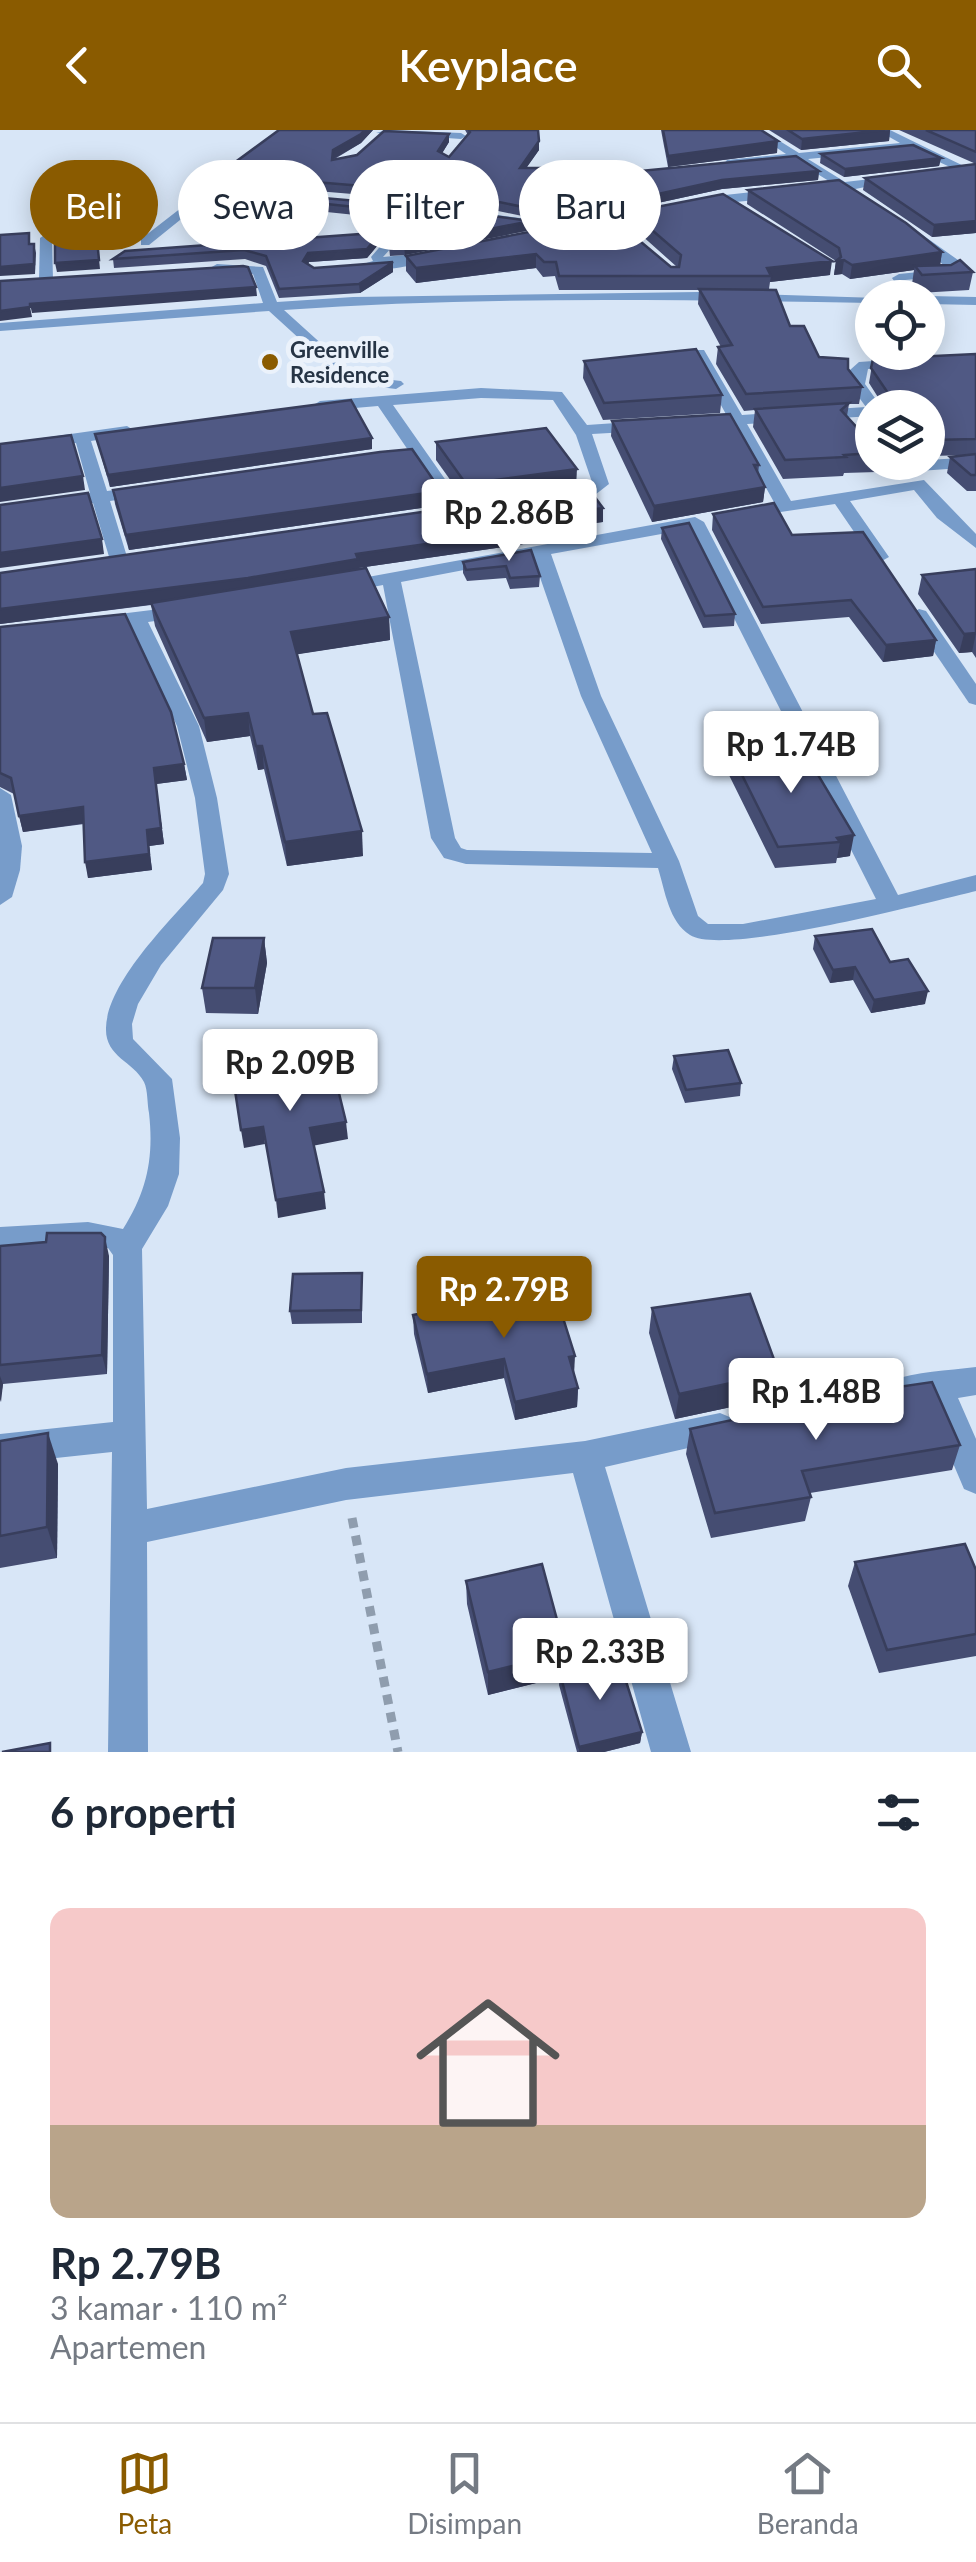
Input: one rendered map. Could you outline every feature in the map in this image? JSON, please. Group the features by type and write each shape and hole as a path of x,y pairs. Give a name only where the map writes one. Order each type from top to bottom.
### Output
{"street":[{"path":"754,130 858,195"},
{"path":"882,130 972,172"},
{"path":"368,148 381,131 459,133 462,142 455,151"},
{"path":"718,164 914,145"},
{"path":"936,174 972,172"},
{"path":"661,212 725,199 921,176"},
{"path":"709,190 742,209"},
{"path":"158,231 178,215"},
{"path":"898,278 948,275 957,269 910,230"},
{"path":"44,250 38,281 66,279"},
{"path":"380,250 377,257 383,266"},
{"path":"347,268 383,266 461,250"},
{"path":"205,269 258,270 271,306 353,380 564,398 602,484 585,494 531,502"},
{"path":"0,327 271,306 698,296 855,298"},
{"path":"945,300 976,301"},
{"path":"699,353 786,508"},
{"path":"861,390 857,370 864,365 976,358"},
{"path":"306,408 381,398 480,393"},
{"path":"381,398 407,453 459,512"},
{"path":"678,424 855,411"},
{"path":"580,430 659,425"},
{"path":"0,448 138,430"},
{"path":"82,437 97,498 120,560"},
{"path":"945,467 976,462"},
{"path":"320,590 840,499 893,480"},
{"path":"925,480 976,543"},
{"path":"0,511 154,490"},
{"path":"840,499 976,699"},
{"path":"713,519 844,820 891,904"},
{"path":"540,550 591,696 667,861 687,920 702,932 744,932 976,883"},
{"path":"390,579 443,838 452,853 484,858 667,861"},
{"path":"78,625 212,608"},
{"path":"126,1248 153,1206 164,1174 166,1138 158,1079 120,1042 118,1022 156,952 215,885 217,874 206,798 188,726 137,619"},
{"path":"0,795 8,822 12,864 0,897"},
{"path":"0,1239 100,1233 119,1238 126,1248 130,1280 128,1752"},
{"path":"877,1396 936,1384 976,1381"},
{"path":"936,1384 976,1478"},
{"path":"129,1528 346,1484 586,1456 760,1420"},
{"path":"0,1449 129,1435"},
{"path":"586,1456 671,1752"}],"path":[{"path":"346,1484 398,1752"}],"building":[{"path":"279,130 365,130 333,150 332,160 357,155 384,131 449,134 438,151 449,157 469,130 538,130 539,141 526,160 519,160 519,206 499,202 499,160 349,160 349,185 329,183 329,160 238,160"},
{"path":"663,130 761,130 778,141 668,156"},
{"path":"788,130 885,130 802,139"},
{"path":"926,130 976,130 976,152"},
{"path":"913,145 941,158 845,169 821,154"},
{"path":"796,156 819,171 722,180 661,193 661,169"},
{"path":"976,164 976,221 934,225 865,178"},
{"path":"839,180 906,223 942,252 852,265 836,261 841,257 839,248 748,190"},
{"path":"723,194 832,261 767,268 771,276 559,276 556,262 544,262 536,254 416,268 406,256 437,250 499,250 499,238 519,234 519,250 651,250 671,267 679,267 681,255 661,238 661,206"},
{"path":"329,199 349,200 349,206 329,204"},
{"path":"499,217 519,219 519,223 499,227"},
{"path":"29,233 34,264 0,267 0,235"},
{"path":"349,235 349,250 352,250 308,253 303,261 314,268 393,262 359,284 279,289 266,256 244,250 329,250 329,236"},
{"path":"55,250 98,250 99,260 55,263"},
{"path":"244,250 113,259 125,251"},
{"path":"960,260 973,272 922,275 915,266 951,265"},
{"path":"248,267 256,287 30,304 0,311 0,281"},
{"path":"699,289 776,290 790,326 804,326 819,357 848,359 848,369 862,387 746,394 718,347 732,345"},
{"path":"696,349 722,395 604,403 584,361"},
{"path":"976,354 976,439 945,440 945,390 886,390 872,370 945,370 945,356"},
{"path":"351,400 372,438 108,475 95,434"},
{"path":"849,403 841,410 855,425 855,454 785,460 755,409"},
{"path":"730,414 759,465 754,465 765,487 654,506 612,421"},
{"path":"546,428 577,469 466,484 436,442"},
{"path":"71,435 83,476 0,488 0,444"},
{"path":"412,449 441,491 126,535 113,490 380,452"},
{"path":"976,454 976,475 950,457"},
{"path":"588,488 603,508 554,515 558,520 529,523 531,529 356,554 358,559 248,578 0,609 0,573"},
{"path":"88,493 102,539 0,553 0,505"},
{"path":"774,503 792,535 863,532 936,640 886,645 851,600 763,607 713,514"},
{"path":"689,523 735,614 705,616 662,528"},
{"path":"531,550 540,576 510,578 506,566 466,570 463,562"},
{"path":"366,568 389,617 291,632 313,714 327,713 362,831 285,842 262,746 256,746 248,713 204,718 151,603"},
{"path":"976,569 976,633 964,634 922,575"},
{"path":"125,614 171,712 184,764 154,768 161,828 147,830 149,854 85,862 83,807 19,816 11,778 0,773 0,627"},
{"path":"799,743 854,835 837,838 840,842 778,847 730,751"},
{"path":"872,929 890,962 908,959 928,991 874,1000 855,967 833,970 815,936"},
{"path":"213,938 264,938 255,988 202,988"},
{"path":"328,1048 346,1122 310,1128 324,1192 276,1200 263,1127 241,1130 231,1064"},
{"path":"728,1050 741,1083 686,1090 674,1056"},
{"path":"47,1233 101,1233 105,1237 102,1355 0,1365 0,1246 46,1242"},
{"path":"362,1273 361,1310 290,1311 293,1274"},
{"path":"553,1286 575,1356 569,1357 578,1388 515,1402 504,1359 427,1374 413,1315"},
{"path":"750,1294 779,1373 679,1394 652,1308"},
{"path":"932,1382 960,1445 802,1471 811,1497 715,1513 690,1429 864,1392"},
{"path":"48,1433 47,1527 0,1536 0,1441"},
{"path":"965,1544 976,1570 976,1634 887,1650 855,1562"},
{"path":"542,1564 566,1653 488,1672 466,1581"},
{"path":"619,1659 642,1732 579,1747 560,1673"},
{"path":"50,1743 50,1752 2,1752"}],"place":[{"name":"Greenville Residence","path":"270,362"}]}
